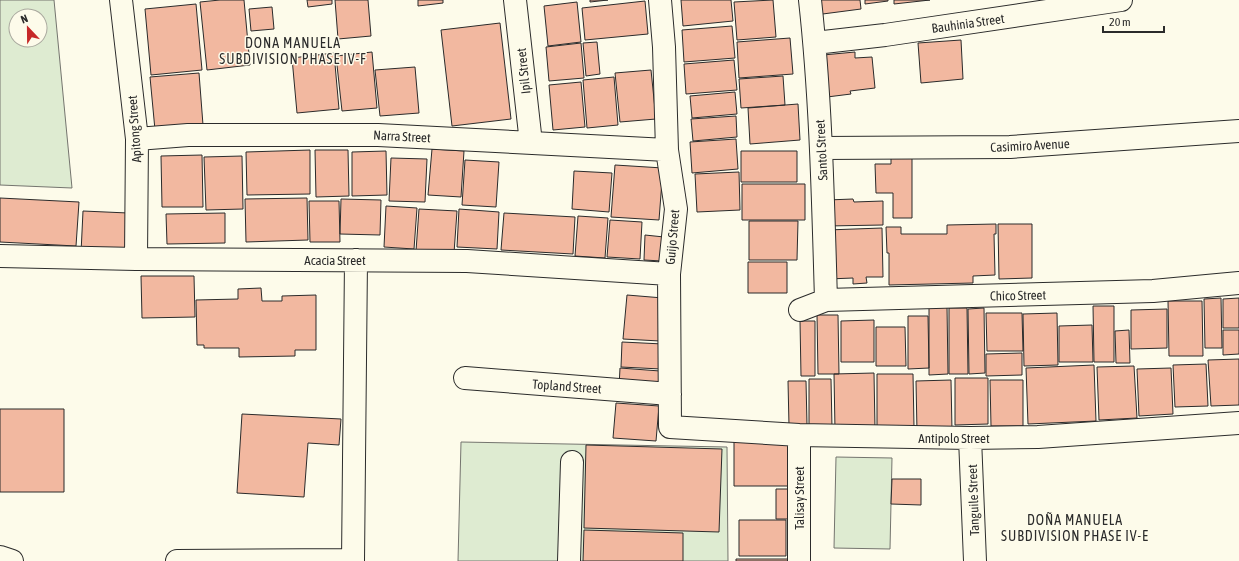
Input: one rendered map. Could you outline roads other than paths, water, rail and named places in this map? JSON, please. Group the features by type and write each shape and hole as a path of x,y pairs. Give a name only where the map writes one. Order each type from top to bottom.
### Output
{"street":[{"name":"Apitong Street","path":"121,0 137,138 136,259"},
{"name":"Ipil Street","path":"516,0 531,143"},
{"name":"Guijo Street","path":"660,0 664,47 667,150 676,209 669,274 670,426"},
{"name":"Santol Street","path":"810,0 815,43 821,148 826,300"},
{"name":"Bauhinia Street","path":"815,43 885,35 1121,0"},
{"name":"Casimiro Avenue","path":"821,148 1010,147 1239,131"},
{"name":"Narra Street","path":"137,138 188,135 378,134 667,150"},
{"name":"Acacia Street","path":"0,256 136,259 467,261 669,274"},
{"path":"177,561 353,560 356,260"},
{"name":"Chico Street","path":"800,310 826,300 1153,291 1239,283"},
{"name":"Topland Street","path":"465,378 670,394"},
{"name":"Antipolo Street","path":"670,426 799,435 970,438 1038,437 1239,423"},
{"name":"Talisay Street","path":"799,435 799,561"},
{"name":"Tanguile Street","path":"970,438 975,561"},
{"path":"569,561 572,462"},
{"path":"0,557 12,561"}],"district":[{"name":"DONA MANUELA SUBDIVISION PHASE IV-F","path":"293,52"},
{"name":"DOÑA MANUELA SUBDIVISION PHASE IV-E","path":"1075,528"}]}
